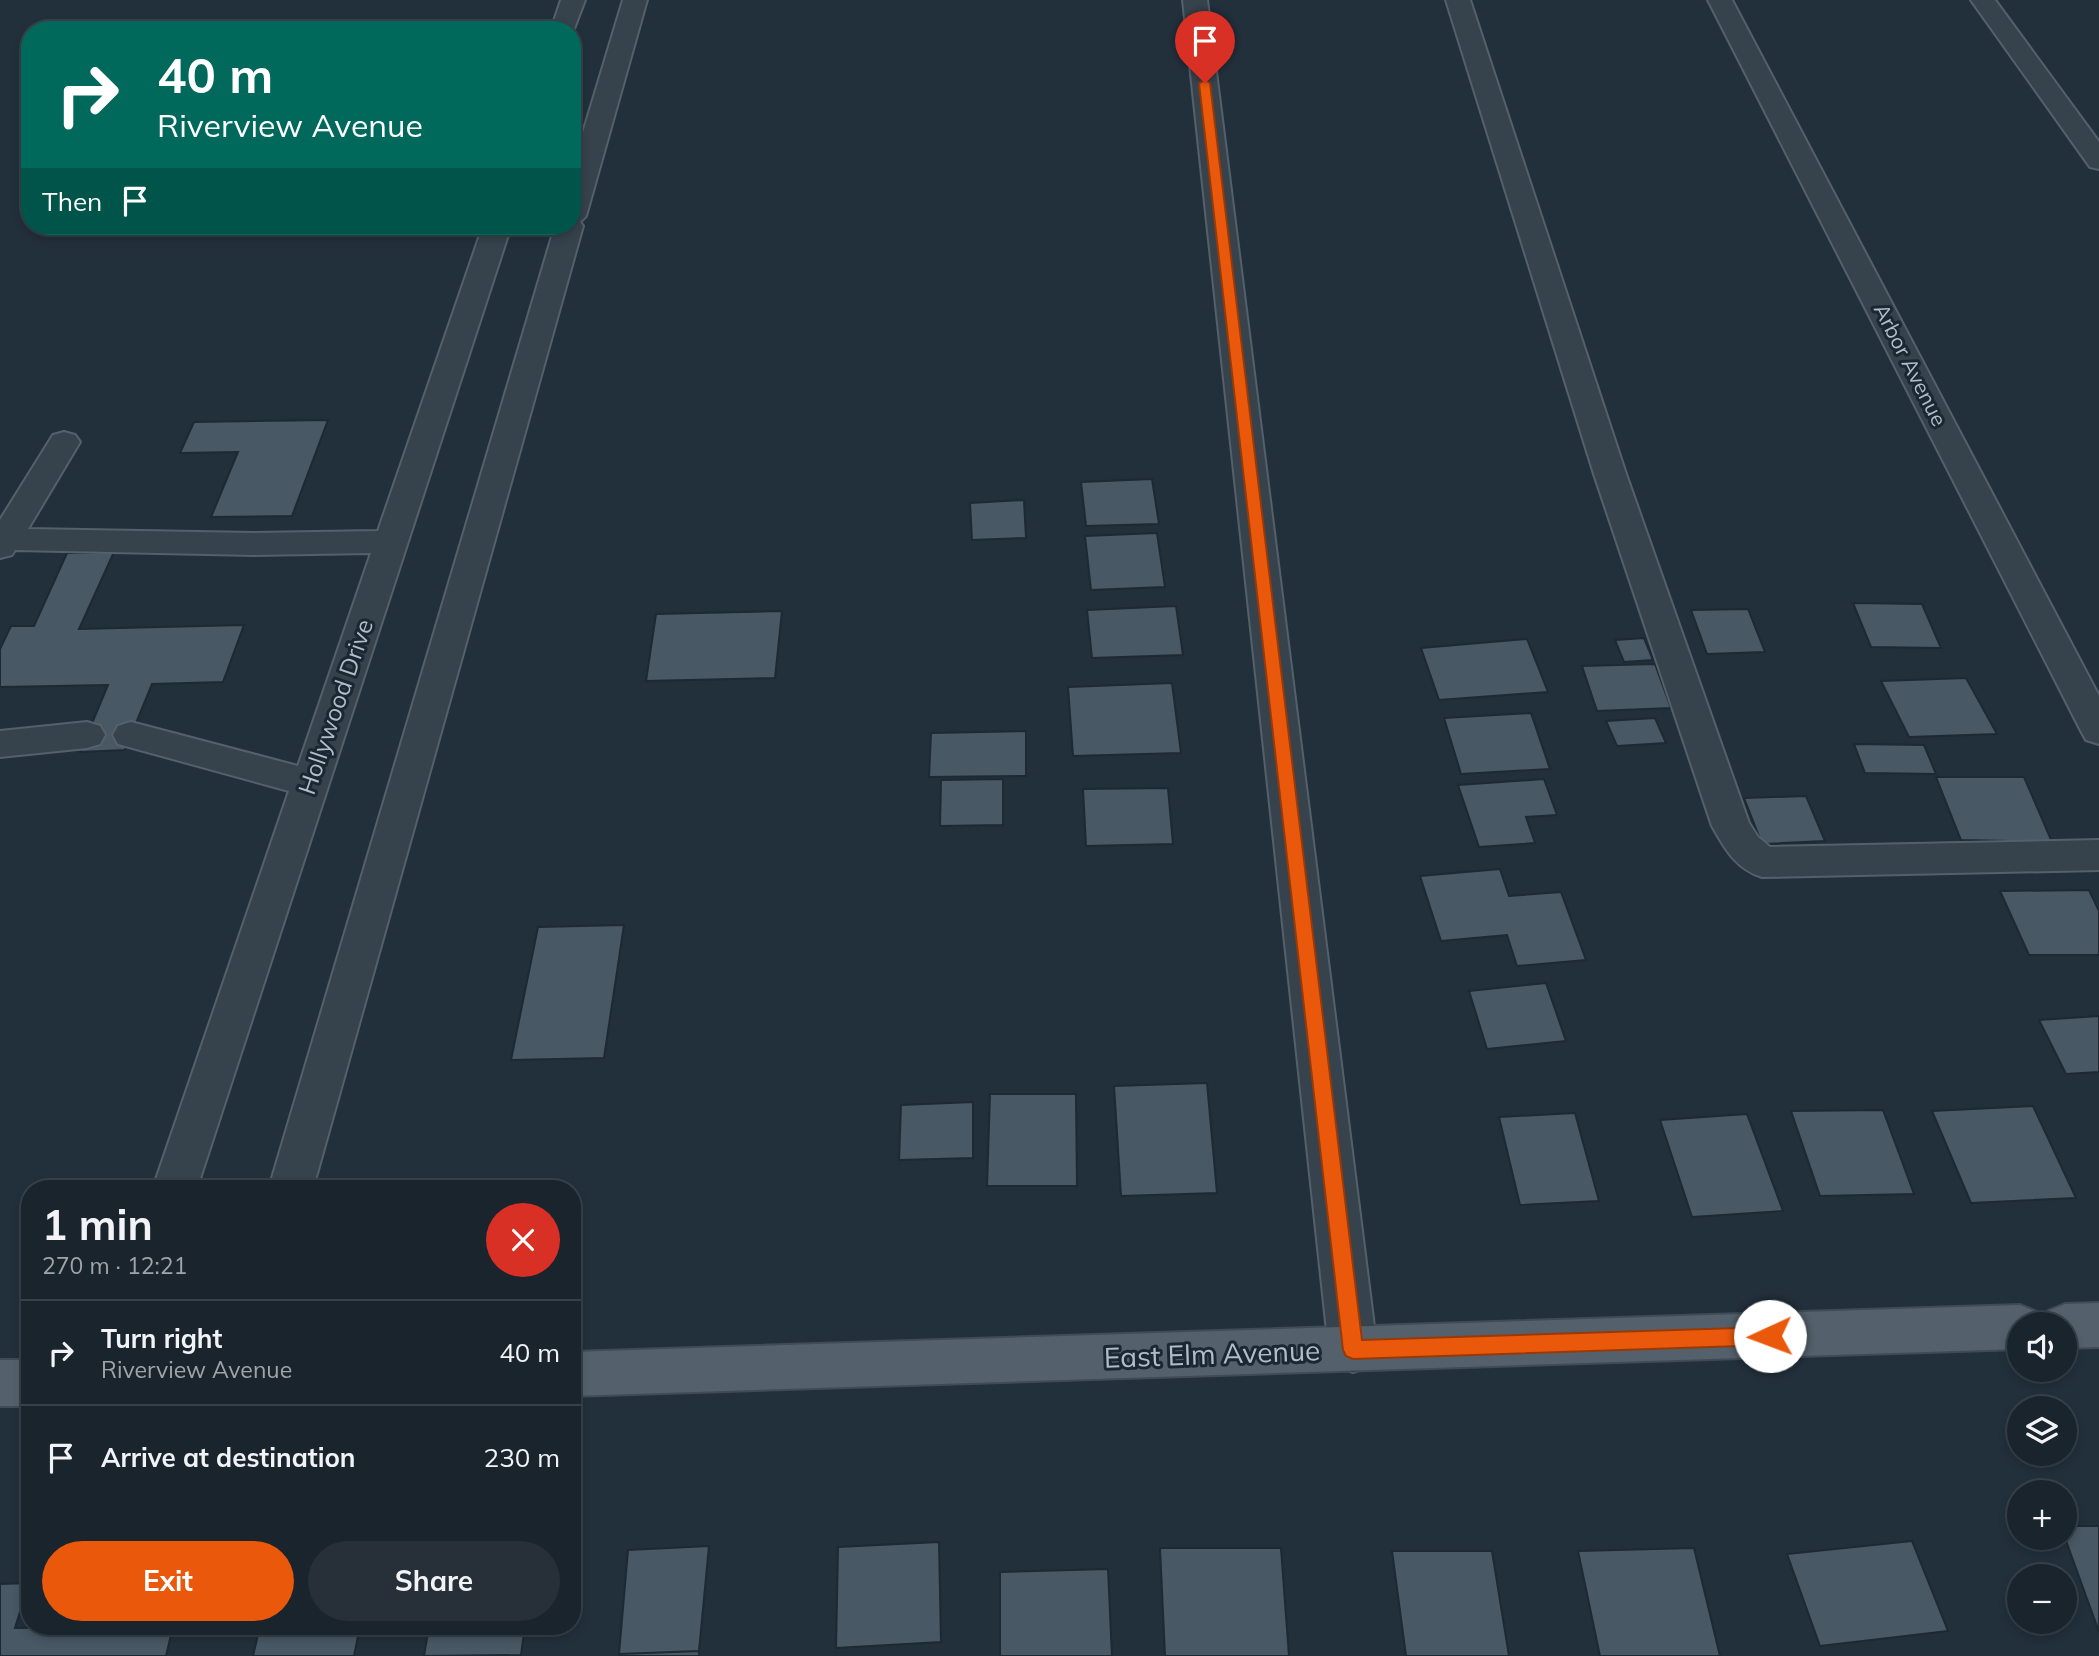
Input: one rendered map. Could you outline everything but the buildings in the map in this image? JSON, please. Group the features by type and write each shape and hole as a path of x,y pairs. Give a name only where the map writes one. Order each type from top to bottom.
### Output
{"main road":[{"path":"2077,1326 2099,1325"},
{"name":"East Elm Avenue","path":"581,1374 2007,1327"},
{"path":"0,1383 21,1383"}],"street":[{"path":"566,21 573,0"},
{"path":"581,185 635,0"},
{"path":"1195,0 1353,1350"},
{"path":"1458,0 1610,474 1731,826 1744,847 1762,862 2099,855"},
{"name":"Arbor Avenue","path":"1720,0 2099,731"},
{"path":"1983,0 2099,161"},
{"name":"Hollywood Drive","path":"178,1180 494,235"},
{"path":"293,1180 566,235"},
{"path":"2,543 64,442"},
{"path":"2,543 391,542"},
{"path":"0,744 87,734"},
{"path":"131,735 310,783"}],"route":[{"path":"1205,83 1353,1350 1770,1336"}]}
